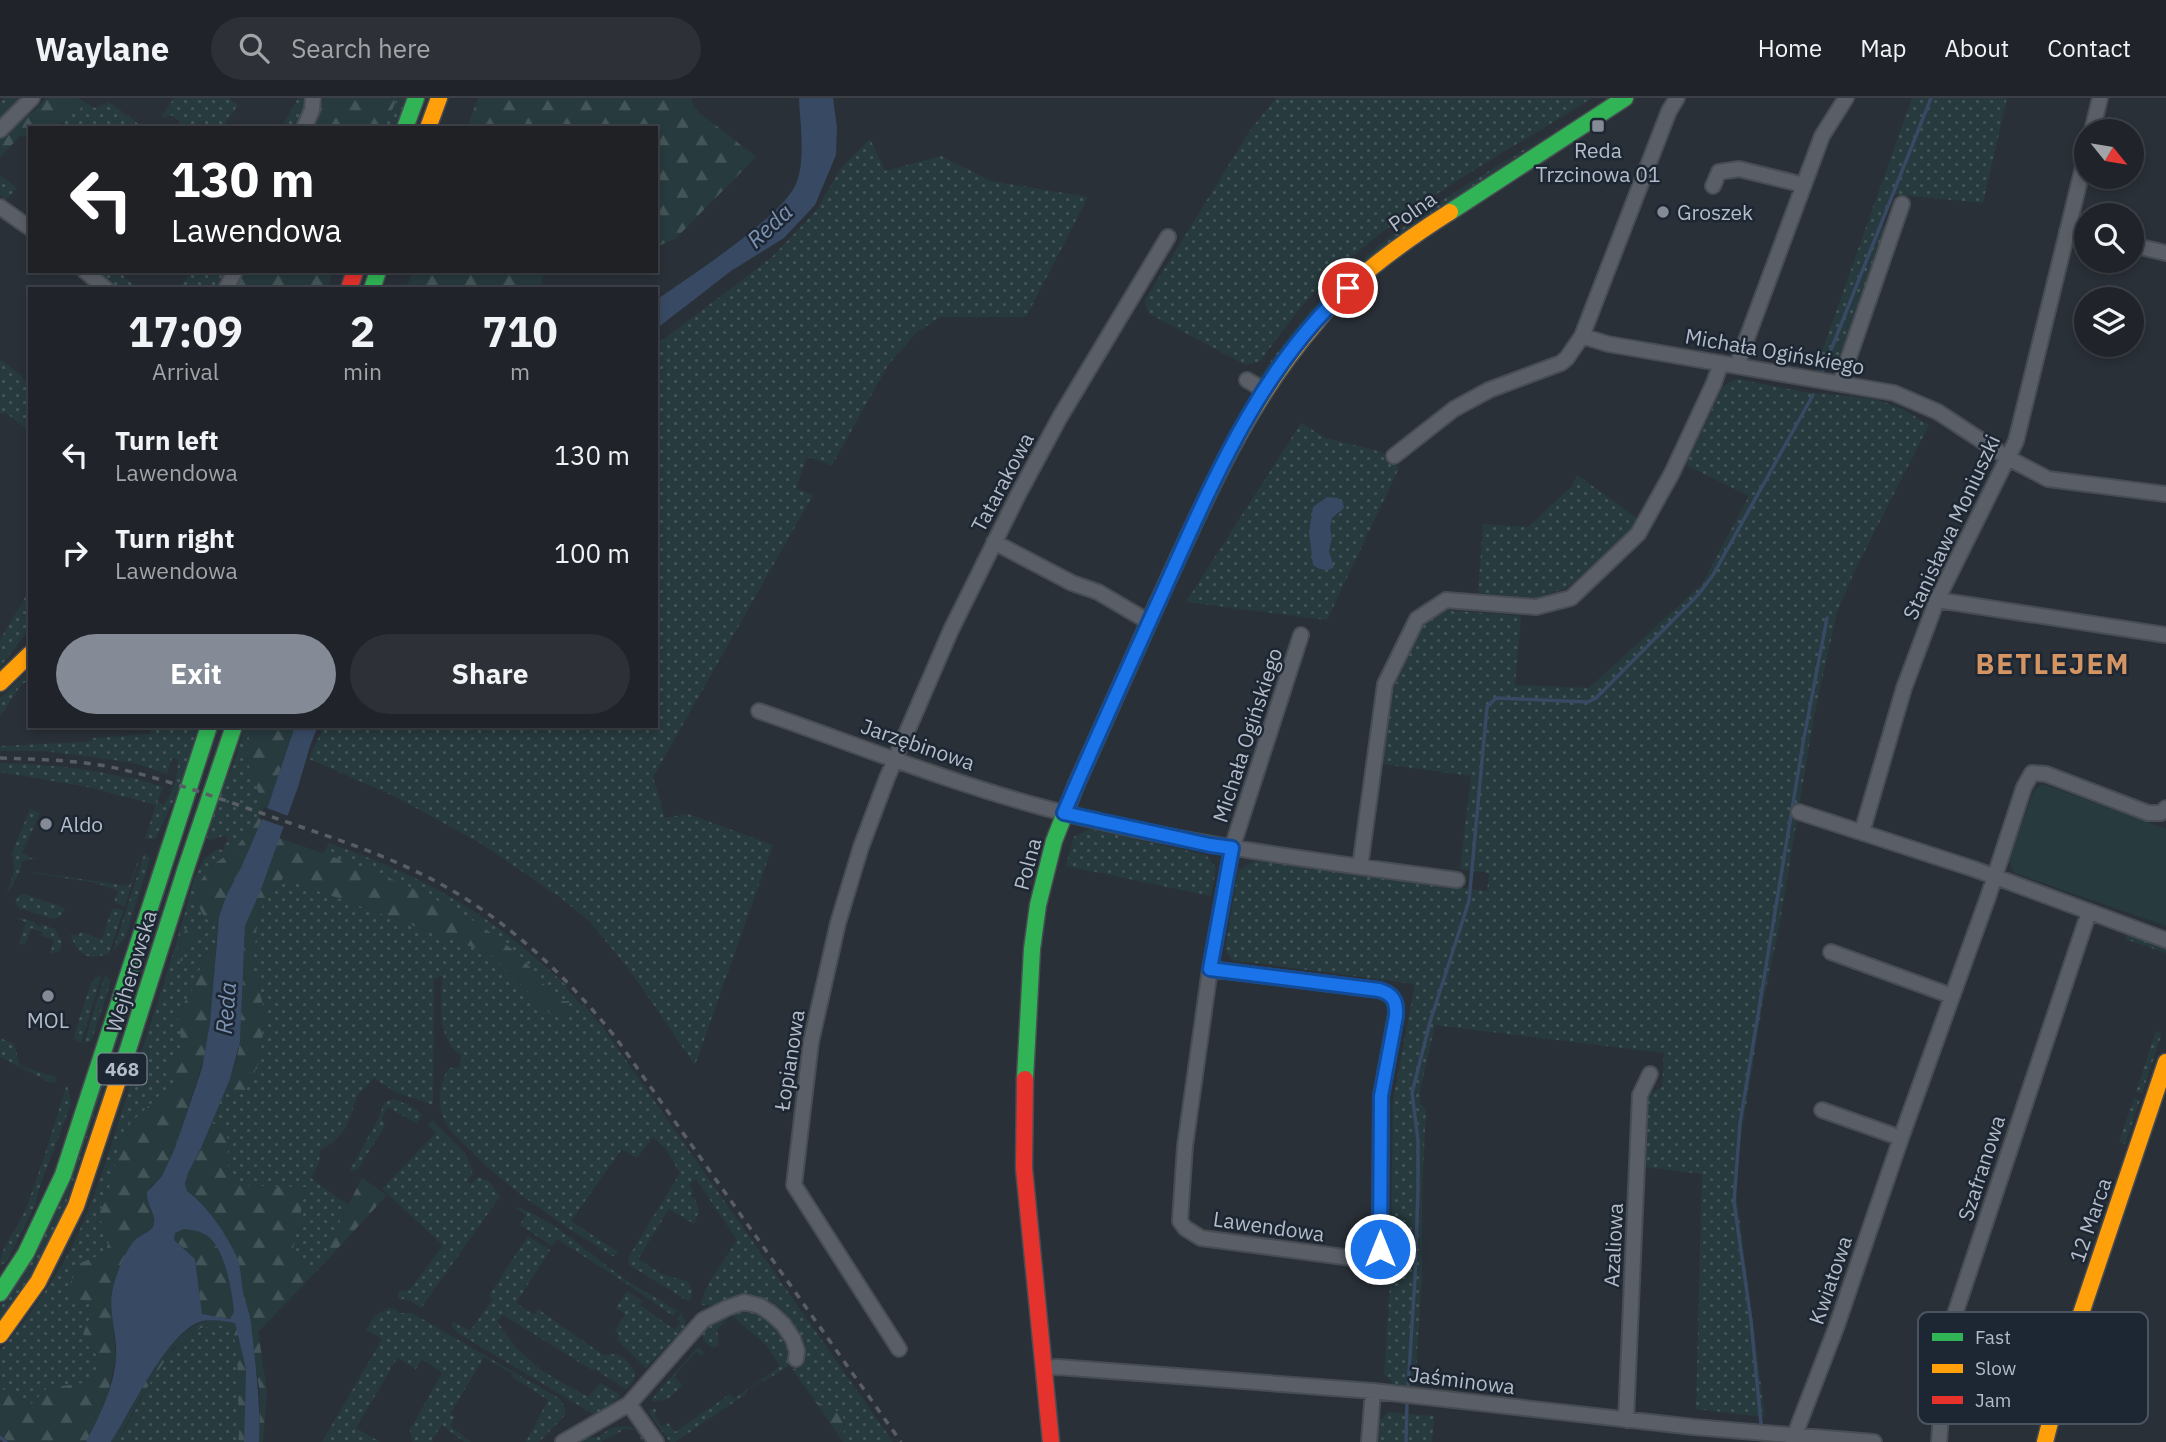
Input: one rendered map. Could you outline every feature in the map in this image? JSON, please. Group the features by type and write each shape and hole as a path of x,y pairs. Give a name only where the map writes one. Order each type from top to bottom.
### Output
{"street":[{"path":"0,131 32,98"},
{"path":"305,126 312,110 313,98"},
{"path":"406,126 416,98"},
{"path":"429,126 439,98"},
{"name":"Polna","path":"1051,1442 1024,1168 1024,1080 1036,920 1045,872 1064,813 1196,519 1264,390 1316,321 1373,265 1429,223 1625,98"},
{"path":"1737,365 1822,136 1846,98"},
{"path":"2095,119 2100,98"},
{"path":"1394,456 1454,409 1489,390 1567,358 1581,336 1673,102"},
{"path":"1713,186 1719,172 1728,169 1739,169 1804,185"},
{"name":"Stanisława Moniuszki","path":"1862,832 1904,688 1937,600 2016,441 2078,189"},
{"path":"1840,383 1902,204"},
{"path":"0,207 28,227"},
{"path":"2067,231 2074,232"},
{"name":"Tatarakowa","path":"895,759 946,640 994,542 1060,417 1168,237"},
{"path":"2144,248 2166,253"},
{"path":"87,273 104,287"},
{"name":"Michała Ogińskiego","path":"1581,336 1608,344 1894,393 1938,412 2008,458 2048,480 2166,494"},
{"path":"1360,867 1385,684 1417,619 1446,600 1536,607 1571,598 1638,534 1672,473 1721,363"},
{"path":"1247,380 1264,390"},
{"path":"994,542 1072,583 1098,592 1149,622"},
{"path":"1937,600 2166,635"},
{"name":"Michała Ogińskiego","path":"1232,848 1301,635"},
{"path":"0,683 28,656"},
{"name":"Jarzębinowa","path":"759,711 895,759 1064,813 1210,845 1457,880"},
{"name":"Wejherowska","path":"0,1293 26,1253 63,1175 208,728"},
{"name":"Wejherowska","path":"0,1335 38,1282 76,1206 233,728"},
{"name":"Łopianowa","path":"895,759 857,859 838,923 816,1019 794,1185 899,1349"},
{"name":"Kwiatowa","path":"1793,1439 1836,1328 1988,897 2024,787 2032,773 2046,775 2148,813 2161,813 2166,808"},
{"path":"1799,811 1994,876 2166,940"},
{"name":"Lawendowa","path":"1210,969 1379,990 1394,998 1396,1016 1381,1096 1380,1249 1375,1253 1359,1259 1201,1238 1185,1228 1180,1221 1185,1146 1210,969 1232,848"},
{"name":"Szafranowa","path":"1956,1312 2089,912"},
{"path":"1831,952 1952,996"},
{"name":"12 Marca","path":"2082,1312 2166,1062"},
{"name":"Azaliowa","path":"1626,1420 1640,1095 1650,1074"},
{"path":"1822,1110 1901,1138"},
{"path":"563,1442 629,1404 703,1320 727,1308 744,1302 760,1306 783,1324 793,1339 797,1351 796,1359"},
{"name":"Jaśminowa","path":"1044,1368 1373,1391 1793,1439 1874,1442"},
{"path":"1369,1442 1373,1391"},
{"path":"629,1404 656,1442"},
{"name":"Szafranowa","path":"1939,1442 1940,1424"},
{"name":"12 Marca","path":"2035,1442 2040,1424"},
{"name":"12 Marca","path":"2045,1442 2050,1424"}],"green space":[{"path":"4,98 30,98 0,127 0,102"},
{"path":"46,98 78,98 83,110 68,115 56,126 28,126 28,139 21,135 0,157 0,135 35,110"},
{"path":"78,98 95,108 109,102 141,126 67,126 61,121 68,115 83,110"},
{"path":"174,98 228,98 238,105 223,126 208,126 203,122 198,126 179,126 180,121 171,115 164,118 162,116"},
{"path":"298,98 311,98 301,126 282,126"},
{"path":"324,98 397,98 386,126 309,126"},
{"path":"397,98 406,98 396,126 386,126"},
{"path":"478,98 691,98 695,109 756,157 675,239 658,246 658,126 468,126"},
{"path":"1276,98 1592,98 1434,196 1373,239 1345,263 1342,262 1300,308 1260,361 1246,365 1148,313 1145,300 1251,129"},
{"path":"1912,98 2007,98 1983,203 1891,194 1881,220 1886,230 1838,361 1826,371 1815,371"},
{"path":"1566,123 1419,223 1264,378 1259,378 1320,300 1374,249 1436,205"},
{"path":"870,139 885,171 941,156 991,181 1088,197 1026,317 940,317 916,333 888,365 832,465 807,457 796,488 813,495 653,777 665,818 688,814 773,845 695,1065 631,972 590,922 561,898 482,844 394,796 309,759 323,728 658,728 658,343 771,258 816,211 841,168"},
{"path":"0,175 17,188 6,200 0,195"},
{"path":"96,273 120,273 136,287 112,287"},
{"path":"190,273 227,273 221,287 180,287"},
{"path":"237,273 332,273 328,287 230,287"},
{"path":"412,273 550,273 542,277 542,287 407,287"},
{"path":"0,359 28,381 28,430 6,413 0,413"},
{"path":"1736,379 1805,392 1876,399 1904,410 1929,425 1854,572 1837,612 1814,716 1779,928 1762,1007 1734,1177 1765,1417 1696,1409 1702,1174 1644,1167 1647,1095 1662,1087 1664,1053 1435,1025 1420,1090 1420,1104 1426,1109 1422,1273 1415,1388 1374,1385 1393,1383 1384,1374 1391,1270 1393,1100 1415,984 1232,960 1225,949 1238,871 1254,861 1487,891 1489,873 1460,869 1471,776 1383,764 1393,690 1423,625 1445,610 1521,616 1515,685 1589,688 1702,584 1749,496 1686,465 1723,386"},
{"path":"1301,423 1326,438 1382,452 1399,468 1327,620 1186,602"},
{"path":"1577,475 1637,518 1631,529 1567,588 1535,598 1478,593 1483,524 1528,527 1571,487"},
{"path":"28,592 28,631 0,667 0,640"},
{"path":"28,672 28,680 21,685 0,717 0,698"},
{"path":"152,728 197,728 180,787 155,839 145,839 156,805 88,787 0,772 0,763 64,767 131,777 163,787 157,802 164,805 175,783 178,759 172,758 167,774 115,760 43,751 0,751 0,746 86,742 92,738 150,734"},
{"path":"244,728 250,728 247,759 262,803 256,822 234,850 211,865 205,918 218,926 216,945 205,954 194,987 177,1014 182,1045 177,1084 159,1096 108,1192 98,1217 111,1235 105,1253 80,1264 65,1294 96,1305 83,1334 101,1362 92,1382 47,1388 32,1404 0,1388 0,1351 52,1281 87,1213 157,1003 194,879 204,859 217,849 223,850 228,842 226,835 210,840 207,838 221,788 233,766"},
{"path":"250,728 294,728 268,806 227,894 218,926 205,918 196,901 197,886 211,866 234,850 256,822 262,803 247,759"},
{"path":"2043,784 2166,829 2166,926 2014,873 2008,861 2034,790"},
{"path":"30,809 40,813 22,853 33,859 37,856 35,859 22,861 20,871 6,897 14,871 11,856"},
{"path":"1090,829 1206,855 1216,868 1211,896 1066,866 1074,837"},
{"path":"279,838 403,884 462,914 515,952 557,1001 569,1001 569,1014 553,1017 491,954 283,878 258,912 253,967 265,1012 260,1060 246,1090 226,1089 240,1042 245,926"},
{"path":"329,843 404,873 458,901 511,938 567,986 604,1029 893,1442 844,1442 843,1414 815,1401 792,1369 800,1368 802,1361 765,1307 700,1305 708,1284 737,1240 696,1179 689,1184 693,1191 691,1196 695,1199 699,1211 694,1224 669,1209 638,1259 662,1274 688,1282 692,1290 691,1300 688,1301 629,1265 628,1258 680,1173 666,1149 653,1137 637,1158 622,1149 571,1221 618,1252 612,1256 519,1193 454,1135 444,1119 440,1092 449,1068 459,1068 461,1056 447,1039 444,1029 441,1009 442,976 434,979 433,1105 395,1092 374,1078 357,1096 347,1126 334,1142 320,1150 319,1163 311,1178 348,1205 330,1243 327,1260 312,1276 293,1249 229,1185 227,1132 211,1122 226,1089 246,1090 265,1012 253,967 258,912 283,878 491,954 553,1017 557,1001 521,957 493,935 424,894 323,854"},
{"path":"142,850 125,906 114,902 118,891 96,883 33,873 129,886"},
{"path":"145,852 150,859 125,938 113,951"},
{"path":"23,894 65,909 61,916 53,919 19,908 15,903 19,895"},
{"path":"119,908 123,911 109,954 89,956 80,952 70,934 77,936 81,932 102,939 112,909"},
{"path":"21,918 40,927 41,924 55,929 62,943 60,951 50,954 54,940 41,936 42,932 31,928 25,945 19,943 26,922 16,919"},
{"path":"195,925 199,933 182,961 176,960 186,928"},
{"path":"2128,931 2166,945 2166,953 2125,939"},
{"path":"216,945 213,1001 206,1052 175,1148 162,1176 150,1187 148,1202 154,1216 154,1224 149,1231 138,1237 115,1280 111,1297 116,1357 106,1403 86,1442 9,1442 0,1434 0,1388 32,1404 47,1388 92,1382 101,1363 83,1334 95,1305 65,1294 80,1263 105,1253 111,1235 98,1217 108,1192 124,1129 159,1096 177,1084 168,1065 182,1045 177,1014 194,987 205,954"},
{"path":"102,974 81,1043 74,1035 91,983"},
{"path":"105,975 111,981 91,1041 84,1043"},
{"path":"2156,1031 2162,1033 2142,1094 2136,1092"},
{"path":"0,1038 14,1044 20,1066 56,1077 56,1082 51,1083 0,1057"},
{"path":"109,1069 65,1206 37,1267 0,1324 0,1306 15,1284"},
{"path":"67,1084 71,1104 36,1203 7,1261 0,1266 6,1244 32,1193"},
{"path":"2134,1098 2140,1100 2125,1144 2119,1142"},
{"path":"395,1099 416,1109 422,1115 417,1124 388,1107 382,1118 385,1126 358,1169 350,1170 385,1102"},
{"path":"432,1120 465,1153 473,1170 468,1181 470,1185 478,1177 490,1182 502,1199 499,1198 421,1308 411,1301 398,1298 399,1290 409,1291 443,1245 382,1189 436,1133 428,1125"},
{"path":"211,1122 227,1132 229,1185 306,1187 293,1249 312,1276 258,1332 267,1390 263,1442 259,1442 260,1393 251,1322 245,1304 239,1264 218,1225 185,1189 189,1171"},
{"path":"362,1178 387,1195 327,1260 329,1243"},
{"path":"514,1207 555,1227 626,1280 677,1311 673,1316 557,1239 552,1246 520,1225 526,1215"},
{"path":"185,1229 206,1235 213,1241 223,1260 234,1312 230,1319 202,1315 195,1261 174,1240 175,1233"},
{"path":"528,1236 550,1250 516,1303 534,1315 538,1309 603,1355 617,1354 627,1361 635,1372 634,1380 626,1389 503,1315 497,1321 516,1348 542,1371 588,1397 601,1383 619,1394 619,1397 599,1414 593,1414 458,1333 452,1326 453,1322 470,1331 493,1299 489,1296"},
{"path":"627,1291 642,1301 640,1305 675,1330 681,1313 685,1320 685,1327 646,1368 617,1340 619,1334 615,1331 625,1314 616,1308"},
{"path":"755,1306 788,1336 793,1358 789,1365 764,1382 762,1380 745,1392 746,1394 675,1442 670,1442 649,1413 650,1409 656,1409 655,1417 662,1427 668,1423 675,1432 730,1394 734,1399 780,1366 766,1345 731,1315 717,1330 719,1345 713,1348 705,1342 702,1335 725,1313"},
{"path":"390,1308 399,1313 412,1313 560,1399 565,1415 539,1442 526,1442 548,1400 484,1357 450,1414 455,1417 450,1426 471,1442 464,1442 442,1425 432,1439 433,1442 413,1442 410,1430 442,1373 422,1359 416,1369 397,1358 356,1428 380,1442 322,1442 382,1339 366,1330 375,1315"},
{"path":"235,1322 246,1369 244,1442 238,1442 237,1349 231,1325 201,1328 173,1348 141,1397 117,1442 111,1442 149,1376 172,1344 199,1323"},
{"path":"231,1325 237,1349 238,1442 117,1442 161,1365 172,1351 203,1328"},
{"path":"697,1348 704,1353 702,1356 696,1352 674,1376 682,1385 669,1398 653,1401 652,1399"},
{"path":"815,1401 843,1414 844,1442 843,1442"},
{"path":"1389,1412 1434,1416 1432,1442 1377,1442 1379,1421"},
{"path":"627,1426 634,1429 639,1432 648,1442 643,1442 635,1430 625,1429 601,1442 578,1442 584,1438 598,1437 611,1428"}],"water":[{"name":"Reda","path":"799,98 833,98 837,128 836,155 815,205 784,238 731,271 658,327 658,299 754,229 787,198 799,174"},
{"path":"1327,497 1338,498 1344,508 1332,518 1329,551 1334,567 1326,570 1313,565 1309,532 1313,507"},
{"name":"Reda","path":"294,728 317,728 260,892 245,926 240,1042 230,1079 185,1184 187,1191 202,1204 221,1229 238,1259 251,1323 259,1442 244,1442 246,1369 235,1323 210,1320 189,1328 163,1356 111,1442 86,1442 103,1408 114,1371 116,1346 111,1302 114,1283 132,1244 153,1226 154,1216 147,1192 162,1176 175,1148 202,1068 210,1023 219,917 268,806","holes":["184,1229 199,1232 213,1241 223,1259 234,1312 230,1319 202,1314 195,1259 174,1240 175,1233"]}],"pier":[{"path":"264,807 291,817 287,828 259,818"}],"waterway":[{"path":"1823,370 1931,98"},
{"path":"1408,1388 1418,1190 1418,1141 1412,1093 1430,1022 1469,901 1487,707 1496,698 1588,702 1596,698 1698,595 1713,575 1813,395"},
{"path":"1761,1424 1751,1321 1734,1202 1740,1123 1803,743 1827,618"},
{"path":"1406,1442 1407,1400"},
{"path":"0,1437 6,1442"}],"railway":[{"path":"0,758 106,766 205,794 395,862 443,885 498,921 549,964 616,1038 901,1442"}],"traffic: fast":[{"path":"406,126 416,98"},
{"path":"1450,212 1625,98"},
{"path":"373,287 377,273"},
{"path":"1025,1079 1032,949 1038,905 1054,841 1076,785 1158,602"},
{"path":"0,1293 26,1253 63,1175 208,728"},
{"path":"124,1062 233,728"}],"traffic: slow":[{"path":"429,126 439,98"},
{"path":"1158,602 1227,457 1246,422 1290,355 1343,292 1368,270 1450,212"},
{"path":"0,683 28,656"},
{"path":"0,1335 38,1282 76,1206 124,1062"},
{"path":"2082,1312 2166,1062"},
{"path":"2045,1442 2050,1424"}],"traffic: jam":[{"path":"350,287 354,273"},
{"path":"1025,1079 1024,1168 1051,1442"}],"place":[{"name":"Reda Trzcinowa 01","path":"1598,126"},
{"name":"Groszek","path":"1663,212"},
{"name":"Aldo","path":"46,824"},
{"name":"MOL","path":"48,996"}],"district":[{"name":"BETLEJEM","path":"2053,663"}],"route":[{"path":"1348,288 1291,352 1247,418 1193,525 1064,813 1232,848 1210,969 1379,990 1394,998 1396,1016 1381,1096 1380,1249"}]}
